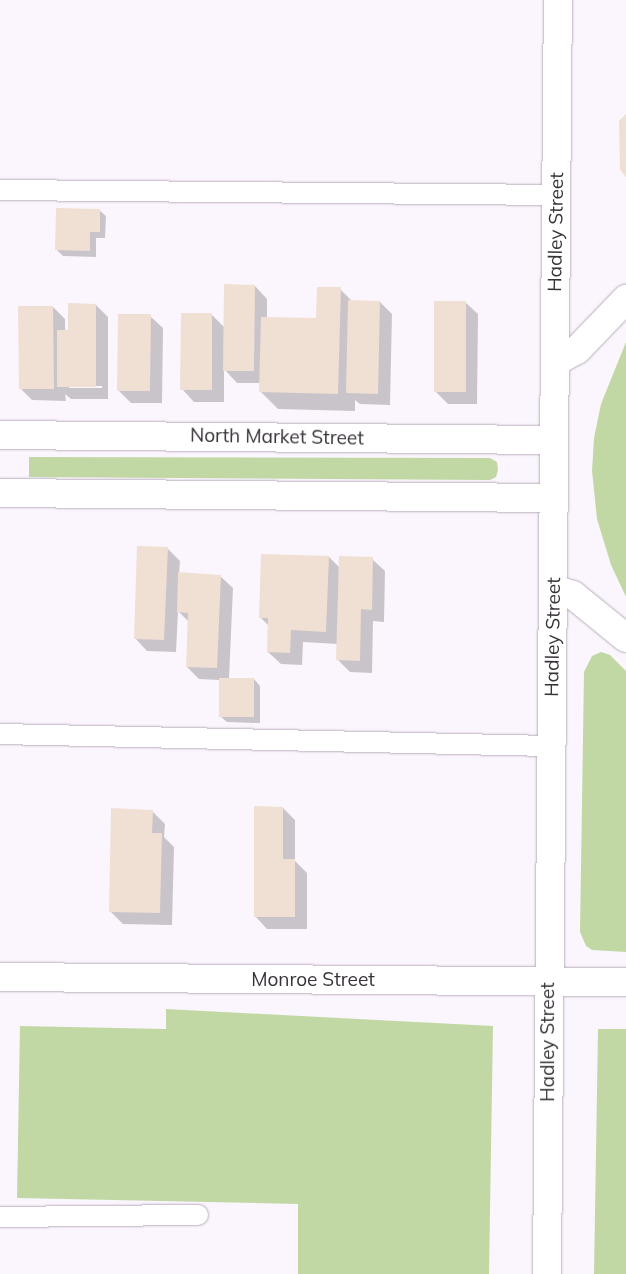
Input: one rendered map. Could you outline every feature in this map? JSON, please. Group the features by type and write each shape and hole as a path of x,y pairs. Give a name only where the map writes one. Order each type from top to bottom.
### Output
{"street":[{"name":"Hadley Street","path":"547,1274 548,980 554,589 553,498 558,0"},
{"path":"555,362 578,350 626,299"},
{"name":"North Market Street","path":"0,435 554,440"},
{"path":"0,493 553,498"},
{"path":"554,589 573,595 626,638"},
{"name":"Monroe Street","path":"0,977 626,982"}],"lane":[{"path":"0,190 557,195"},
{"path":"0,734 552,746"},
{"path":"0,1216 198,1215"}],"green space":[{"path":"626,342 626,597 611,565 597,519 592,471 594,438 601,404"},
{"path":"29,457 490,458 497,462 498,470 496,477 490,480 29,477"},
{"path":"601,652 610,655 626,671 626,952 592,950 586,946 580,932 584,672 592,656"},
{"path":"166,1009 493,1026 489,1274 298,1274 298,1204 17,1198 20,1026 166,1029"},
{"path":"598,1029 626,1029 626,1274 594,1274"}],"building":[{"path":"626,114 626,177 620,170 619,121"},
{"path":"56,208 100,209 100,232 90,232 90,251 55,250"},
{"path":"224,284 255,285 254,371 223,371"},
{"path":"317,287 341,287 338,394 259,392 261,317 316,318"},
{"path":"348,300 380,301 378,394 346,393"},
{"path":"434,301 466,301 466,392 434,392"},
{"path":"68,303 96,304 96,387 57,387 57,330 68,330"},
{"path":"18,306 53,306 54,389 19,389"},
{"path":"181,313 212,313 212,390 180,390"},
{"path":"118,314 151,314 150,391 117,391"},
{"path":"137,546 168,547 164,640 134,639"},
{"path":"261,554 329,556 326,632 291,630 290,653 267,652 268,618 259,618"},
{"path":"339,556 373,557 372,610 361,609 360,661 336,660"},
{"path":"178,572 221,575 217,668 186,667 188,613 177,612"},
{"path":"219,678 254,678 254,717 219,717"},
{"path":"254,806 283,807 283,859 295,859 295,917 254,917"},
{"path":"111,808 153,810 152,833 162,833 160,913 109,912"}]}
